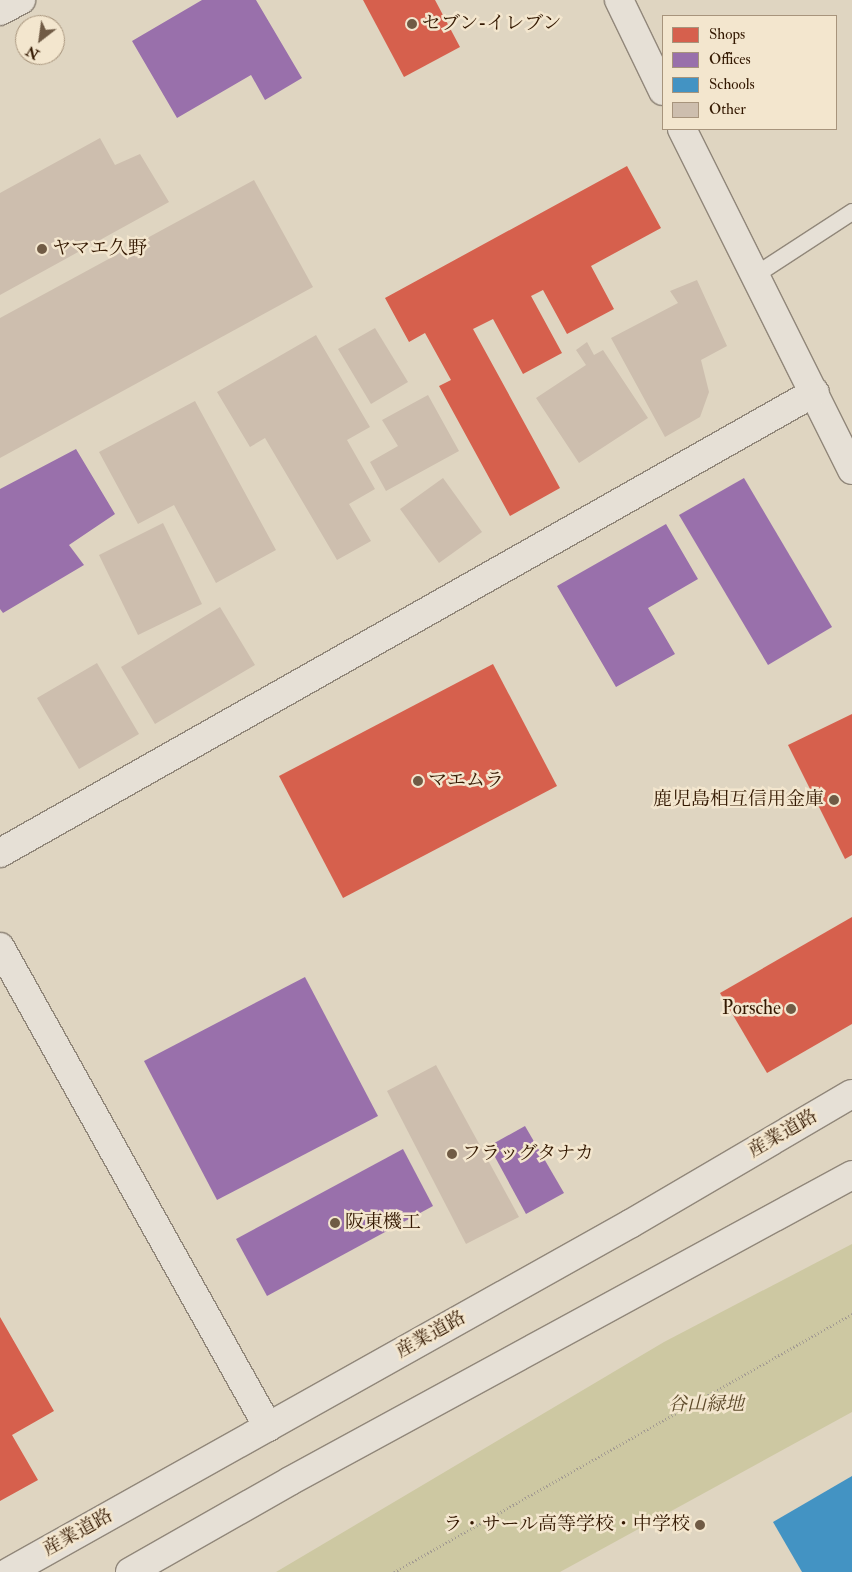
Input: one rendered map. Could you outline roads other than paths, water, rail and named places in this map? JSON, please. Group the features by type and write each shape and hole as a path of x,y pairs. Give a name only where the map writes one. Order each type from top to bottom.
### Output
{"street":[{"path":"0,11 21,0"},
{"path":"619,0 662,88"},
{"path":"682,130 754,276 815,392 852,470"},
{"path":"0,853 815,392"},
{"path":"0,947 268,1427"},
{"name":"産業道路","path":"9,1572 268,1427 852,1094"},
{"path":"130,1572 298,1477 852,1175"}],"lane":[{"path":"754,276 852,212"}],"place":[{"name":"セブン-イレブン","path":"412,24"},
{"name":"ヤマエ久野","path":"42,249"},
{"name":"マエムラ","path":"418,781"},
{"name":"鹿児島相互信用金庫","path":"834,800"},
{"name":"Porsche","path":"791,1009"},
{"name":"フラッグタナカ","path":"452,1154"},
{"name":"阪東機工","path":"335,1223"},
{"name":"ラ・サール高等学校・中学校","path":"700,1525"}],"park label":[{"name":"谷山緑地","path":"706,1405"}]}
